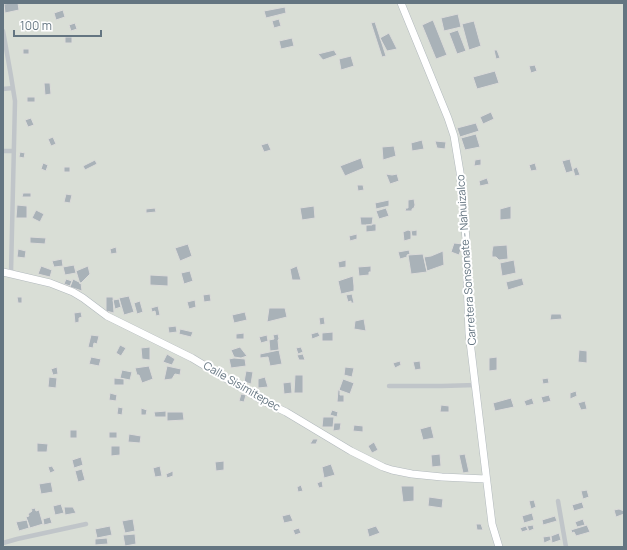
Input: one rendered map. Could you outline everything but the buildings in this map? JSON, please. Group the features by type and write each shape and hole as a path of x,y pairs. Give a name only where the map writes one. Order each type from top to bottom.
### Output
{"street":[{"name":"Carretera Sonsonate - Nahuizalco","path":"401,3 454,136 460,172 465,220 469,326 492,524 499,547"},
{"path":"3,31 15,101 11,273"},
{"path":"3,89 13,88"},
{"path":"3,151 14,151"},
{"name":"Calle Sisimitepec","path":"3,272 50,283 78,295 106,316 192,358 265,402 286,412 351,452 383,467 412,474 486,479"},
{"path":"390,386 449,386 476,384"},
{"path":"558,501 566,547"},
{"path":"3,543 86,524"}],"shaded area":[{"path":"3,3 624,3 624,547 3,547"}]}
